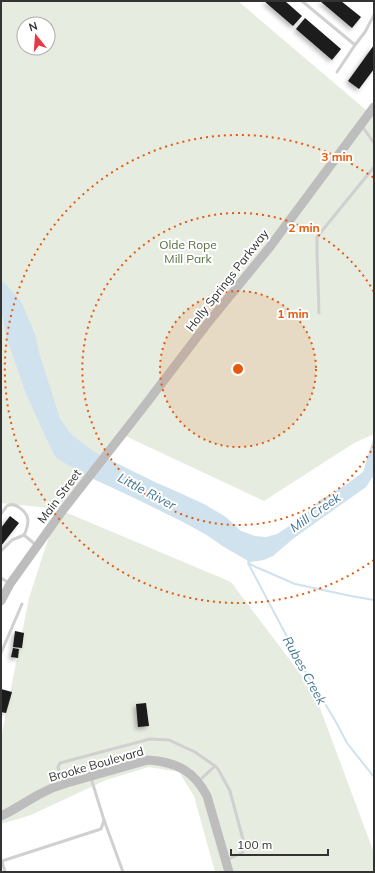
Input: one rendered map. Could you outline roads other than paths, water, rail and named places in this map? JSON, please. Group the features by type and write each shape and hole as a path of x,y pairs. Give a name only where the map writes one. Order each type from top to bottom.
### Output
{"main road":[{"name":"Holly Springs Parkway","path":"142,409 207,324 269,248 374,107"},
{"name":"Main Street","path":"1,600 10,584 63,510 142,409"},
{"name":"Brooke Boulevard","path":"1,816 38,795 64,784 148,760 160,761 184,769 202,786 207,796 230,872"}],"lane":[{"path":"302,1 356,45"},
{"path":"337,72 365,32 374,14"},
{"path":"361,125 374,143"},
{"path":"319,313 316,252 317,237 374,167"},
{"path":"1,514 7,506 10,505 19,507 25,512 28,519 24,535"},
{"path":"24,535 37,546"},
{"path":"1,551 12,540 24,535"},
{"path":"1,578 10,584"},
{"path":"1,653 22,604"},
{"path":"1,642 5,643"},
{"path":"64,784 58,766 60,763 150,739 169,740 195,752 218,769 230,791 245,847 242,853 226,860"},
{"path":"198,782 215,766"},
{"path":"91,776 104,820 123,872"},
{"path":"6,872 2,861 101,829 104,820"}],"water":[{"name":"Mill Creek","path":"1,279 21,301 35,334 39,352 60,419 72,435 96,453 204,504 226,517 241,531 255,536 266,537 277,534 303,517 320,500 347,484 363,472 374,436 374,475 366,487 294,538 273,556 264,560 250,562 183,522 89,477 56,458 25,391 6,336 1,308"}],"waterway":[{"name":"Little River","path":"248,560 250,564 295,584 374,600"},
{"name":"Rubes Creek","path":"248,563 312,684 336,722 347,743 374,777"}],"park label":[{"name":"Olde Rope Mill Park","path":"188,251"}]}
